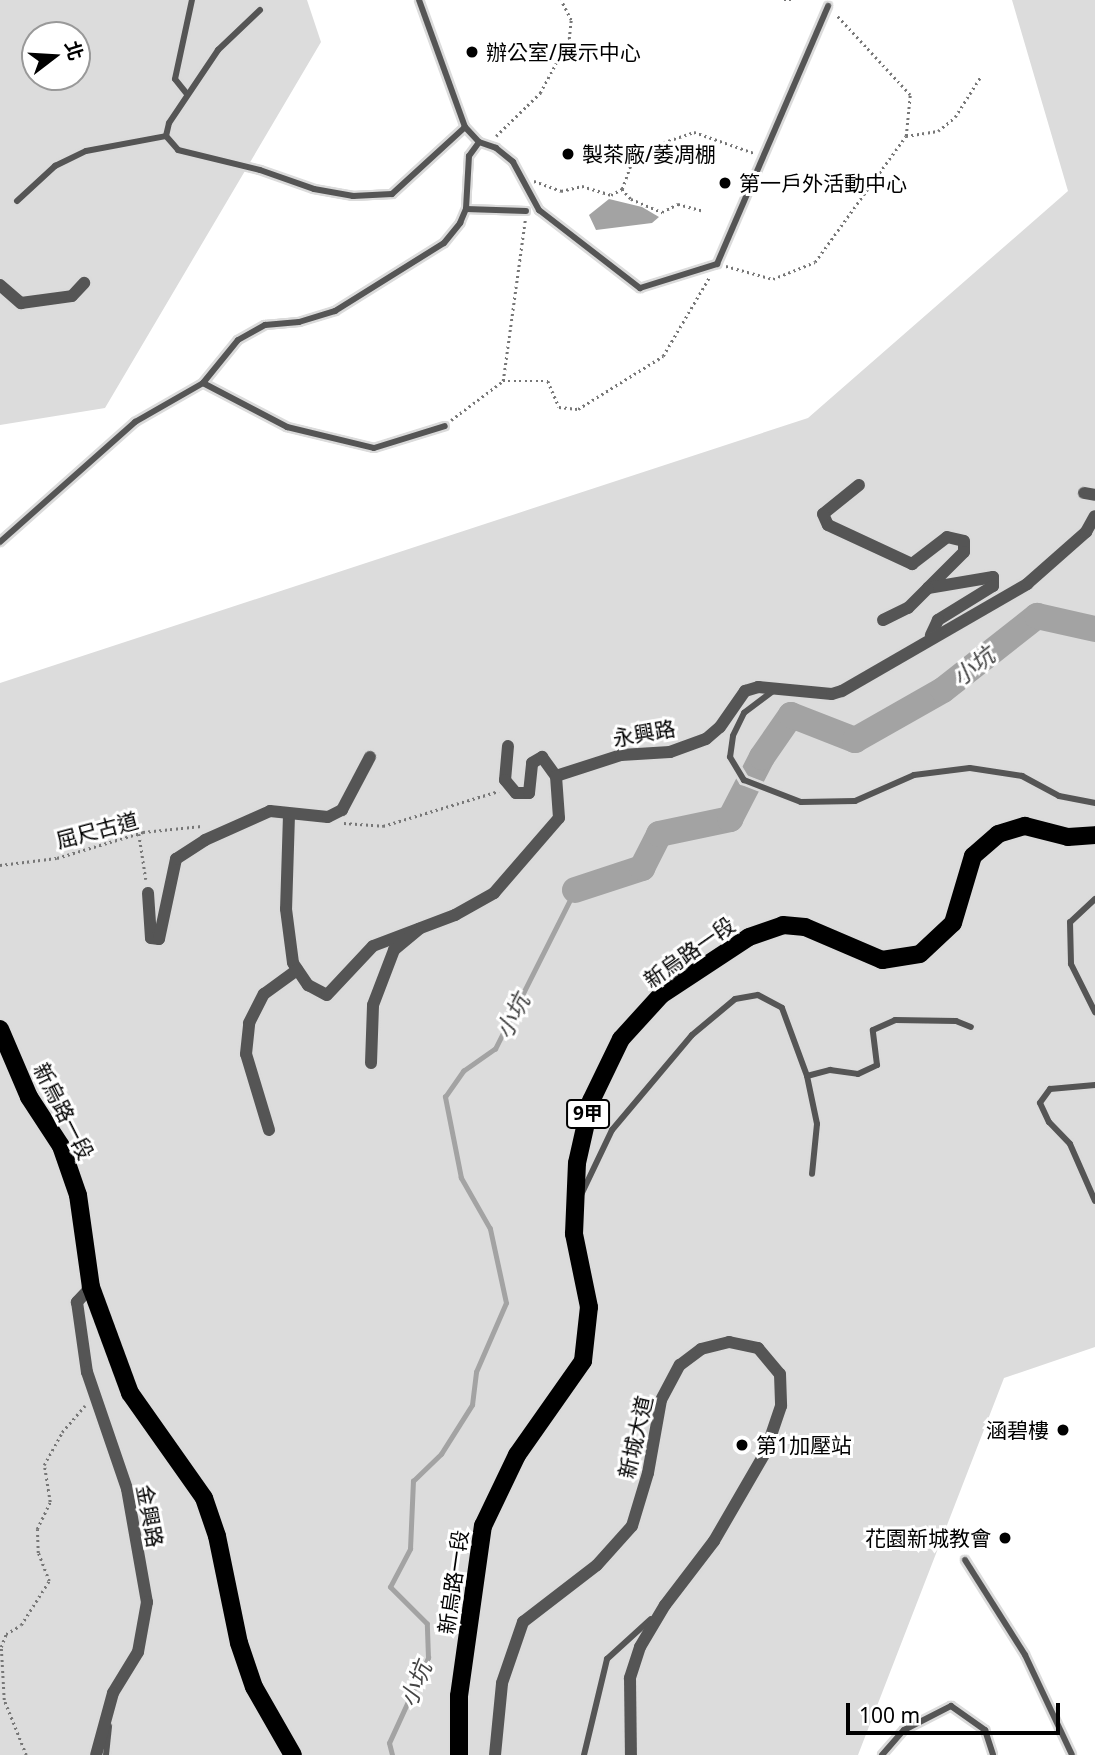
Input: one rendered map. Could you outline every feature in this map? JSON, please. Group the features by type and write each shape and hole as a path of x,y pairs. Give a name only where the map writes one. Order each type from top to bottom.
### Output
{"main road":[{"name":"新烏路一段","path":"459,1755 459,1696 483,1526 517,1455 583,1361 589,1307 574,1234 577,1163 591,1101 621,1039 661,995 749,937 783,925 805,927 882,960 920,954 953,923 973,856 998,834 1025,826 1068,837 1095,835"},
{"name":"新烏路一段","path":"0,1029 29,1097 61,1146 78,1195 91,1287 130,1393 204,1498 217,1536 239,1643 254,1687 293,1755"}],"street":[{"path":"0,285 21,303 72,296 84,283"},
{"path":"859,485 823,514 828,525 897,561 912,564 947,537 964,541 964,552 929,588 908,608 883,620"},
{"name":"永興路","path":"556,776 621,755 670,752 706,739 720,727 745,691 758,687 832,694 842,691 932,635 1027,584 1086,532 1095,516"},
{"path":"929,588 993,577 993,586 938,620 932,635"},
{"path":"289,814 286,909 296,970 308,985 327,995 373,946 422,927 494,893 559,818 556,776 542,757 532,762 529,793 522,796 505,780 508,746"},
{"path":"148,893 151,938 159,939 176,859 244,820 270,811 328,817 342,810 370,757"},
{"path":"371,1063 373,1005 394,950 422,927"},
{"path":"269,1130 246,1054 249,1023 264,994 296,970"},
{"name":"金興路","path":"91,1287 77,1302 87,1372 127,1489 147,1602 138,1652 113,1693"},
{"name":"新城大道","path":"495,1755 502,1683 523,1622 597,1565 632,1526 648,1473 661,1400 680,1365 701,1349 729,1342 758,1348 780,1374 781,1406 765,1453 714,1541 665,1605 640,1647 630,1678 631,1755"},
{"path":"96,1755 113,1693"}],"lane":[{"path":"187,94 175,79 192,0"},
{"path":"419,0 465,127 479,142 489,144 513,162 539,210 640,288 717,264 760,155 828,6"},
{"path":"166,135 187,94 218,50 260,10"},
{"path":"166,135 178,150 260,170 314,190 392,194 465,127"},
{"path":"17,201 55,166 86,151 166,135"},
{"path":"0,542 135,422 203,383 238,340 265,325 299,322 335,311 444,243 466,209 469,156 479,142"},
{"path":"466,209 526,211"},
{"path":"203,383 287,427 374,448 445,426"},
{"path":"774,690 744,713 733,736 730,757 744,780 801,802 855,801 914,775 970,768 1023,776 1059,796 1095,803"},
{"path":"1095,899 1070,922 1071,964 1095,1013"},
{"path":"575,1204 612,1130 692,1035 735,999 758,995 782,1008 807,1076 817,1124 812,1174"},
{"path":"807,1076 830,1070 858,1074 877,1065 873,1030 895,1020 956,1021 971,1027"},
{"path":"1095,1085 1050,1089 1040,1103 1049,1122 1070,1144 1095,1201"},
{"path":"965,1560 1025,1655 1072,1755"},
{"path":"584,1755 607,1659 665,1605"},
{"name":"金興路","path":"106,1755 113,1693"},
{"path":"881,1755 904,1730 951,1706 985,1730 993,1755"}],"path":[{"path":"489,144 540,93 569,39 571,20 561,0"},
{"path":"784,0 792,0"},
{"path":"445,426 503,381 548,381 559,407 578,409 663,356 717,264 773,279 815,262 906,136 910,95 828,6"},
{"path":"906,136 938,131 955,117 981,76"},
{"path":"521,176 561,191 582,186 611,195 622,189 633,159 653,146 694,132 760,155"},
{"path":"622,189 631,199 662,212 678,204 701,210"},
{"path":"503,381 526,211"},
{"path":"328,817 351,826 383,827 511,788"},
{"name":"屈尺古道","path":"0,865 57,858 139,833 208,825"},
{"path":"139,833 148,893"},
{"path":"26,1755 4,1700 1,1647 5,1633 21,1625 49,1581 38,1553 37,1529 50,1502 44,1465 62,1432 86,1404"}],"shaded area":[{"path":"0,0 307,0 321,42 105,408 0,425"},
{"path":"1012,0 1095,0 1095,1347 1004,1378 858,1755 0,1755 0,683 808,418 1068,191"},
{"path":"609,199 642,207 659,217 652,223 596,230 589,215"}],"waterway":[{"name":"小坑","path":"575,890 642,868 659,834 730,819 762,757 791,715 855,740 943,690 1037,616 1095,629"},
{"name":"小坑","path":"392,1755 389,1743 428,1658 427,1624 390,1587 410,1549 413,1481 441,1454 472,1405 476,1372 506,1303 490,1229 461,1178 445,1097 463,1071 495,1049 575,890"}],"place":[{"name":"辦公室/展示中心","path":"472,52"},
{"name":"製茶廠/萎凋棚","path":"568,154"},
{"name":"第一戶外活動中心","path":"725,183"},
{"name":"涵碧樓","path":"1063,1430"},
{"name":"第1加壓站","path":"742,1445"},
{"name":"花園新城教會","path":"1005,1538"}]}
